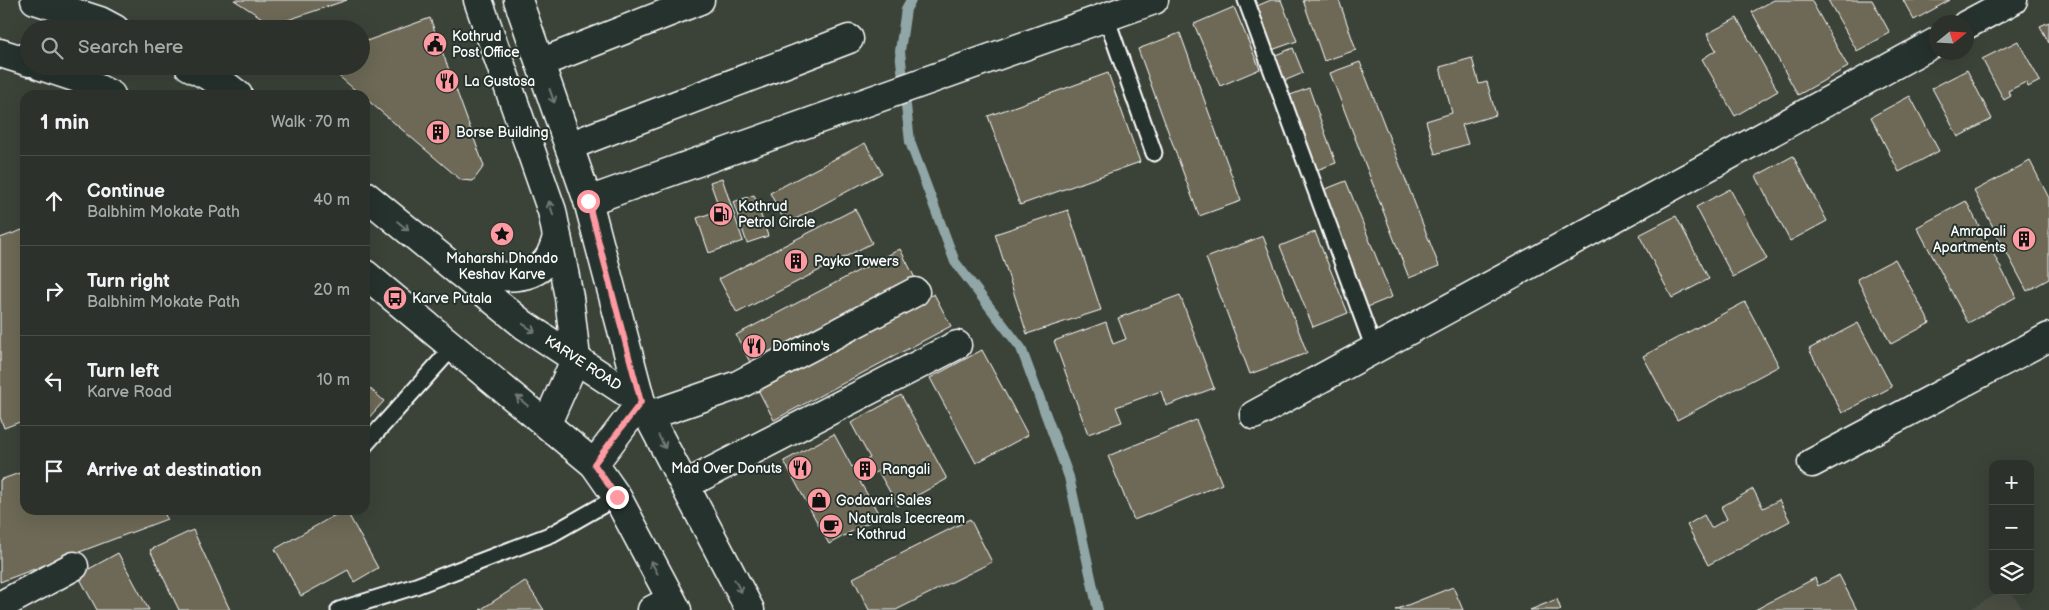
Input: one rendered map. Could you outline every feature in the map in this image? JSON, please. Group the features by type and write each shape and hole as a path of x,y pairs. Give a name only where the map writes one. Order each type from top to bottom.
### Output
{"street":[{"path":"35,0 97,20"},
{"path":"478,0 552,211 569,297 576,358 547,423"},
{"path":"518,0 588,201 645,409"},
{"path":"540,63 700,0"},
{"path":"588,201 1154,0"},
{"path":"1974,21 2012,0"},
{"path":"569,146 849,39"},
{"path":"1254,415 1929,46"},
{"path":"0,53 20,59"},
{"path":"68,75 97,90"},
{"path":"206,75 232,90"},
{"name":"KARVE ROAD","path":"370,199 524,325 576,358 645,409 750,610"},
{"path":"458,271 505,277 526,275 539,269 548,259 558,237"},
{"path":"370,278 547,423 594,464 617,497 667,607"},
{"path":"594,464 645,409 738,385 915,292"},
{"path":"1812,464 2049,337"},
{"path":"685,485 957,345"},
{"path":"0,606 74,566"}],"lane":[{"path":"1246,0 1374,349"},
{"path":"1106,17 1154,153"},
{"path":"370,439 454,346"},
{"path":"339,610 416,586 552,534 617,497"}],"shaded area":[{"path":"1995,595 2014,595 2023,610 1969,610"}],"building":[{"path":"234,0 347,0 288,20 265,20"},
{"path":"1271,0 1281,0 1297,41 1269,51 1252,8"},
{"path":"1303,0 1339,0 1356,50 1324,61"},
{"path":"1774,0 1811,0 1848,67 1798,95 1752,12"},
{"path":"1828,0 1872,0 1890,33 1857,51"},
{"path":"1903,0 1950,0 1914,20"},
{"path":"1234,7 1260,69 1220,86 1194,24"},
{"name":"Borse Building","path":"430,18 484,166 473,181 461,180 370,102 370,90 355,90 338,75 370,75 370,40"},
{"path":"1737,18 1778,91 1735,116 1702,59 1716,50 1707,34"},
{"path":"2049,22 2049,43 2040,26"},
{"path":"1180,33 1241,201 1199,216 1138,49"},
{"path":"2018,41 2040,81 2028,87 2026,82 2008,91 2011,96 2004,100 1982,59"},
{"path":"1293,48 1303,73 1279,83 1268,58"},
{"path":"1472,58 1479,84 1487,82 1496,115 1462,125 1468,144 1435,154 1426,121 1452,113 1440,67"},
{"path":"1360,62 1439,266 1409,278 1330,73"},
{"path":"1967,70 1992,119 1958,137 1932,88"},
{"path":"1108,73 1140,162 1020,205 988,116"},
{"path":"1309,88 1336,163 1311,172 1285,97"},
{"path":"1910,96 1939,151 1899,172 1871,117"},
{"path":"865,143 882,173 786,224 770,193"},
{"path":"1793,156 1827,221 1790,241 1756,176"},
{"name":"Amrapali Apartments","path":"2030,161 2049,198 2049,279 2027,291 1974,191"},
{"name":"Kothrud Petrol Circle","path":"722,178 743,241 709,253 697,218 720,210 710,182"},
{"path":"1346,181 1392,297 1365,308 1318,192"},
{"path":"1730,189 1767,259 1733,277 1696,207"},
{"path":"754,195 768,236 747,243 733,202"},
{"path":"1966,201 2016,297 1968,323 1917,227"},
{"name":"Payko Towers","path":"855,209 872,243 737,313 719,279"},
{"path":"1068,210 1101,310 1027,334 995,234"},
{"path":"1676,216 1709,279 1672,298 1639,235"},
{"path":"20,231 20,422 4,428 0,417 0,238"},
{"path":"1315,232 1348,313 1313,327 1280,246"},
{"path":"1263,236 1307,353 1250,374 1206,258"},
{"path":"900,249 916,280 752,366 736,335"},
{"path":"1895,259 1930,323 1891,344 1857,279"},
{"path":"934,294 951,326 774,420 757,388"},
{"path":"1180,295 1214,388 1166,406 1161,391 1116,407 1122,422 1088,434 1054,341 1106,322 1113,344 1126,339 1118,318"},
{"path":"1745,302 1779,366 1677,420 1643,356"},
{"path":"1858,323 1892,387 1842,413 1809,349"},
{"path":"982,350 1028,435 976,463 930,378"},
{"path":"370,388 384,401 370,416"},
{"name":"Rangali","path":"901,395 947,479 898,506 878,471 860,482 880,516 829,544 784,461 834,434 852,467 870,458 851,423"},
{"path":"1196,420 1222,484 1134,520 1108,456"},
{"path":"20,473 20,515 165,515 167,519 0,582 0,480"},
{"path":"1753,489 1763,508 1779,500 1790,521 1708,565 1687,525 1704,515 1711,528 1727,519 1721,507"},
{"path":"335,515 349,515 378,568 354,582 348,570 301,596 275,549"},
{"path":"970,519 992,562 896,610 869,610 853,578"},
{"path":"193,530 230,610 179,610 150,550"},
{"path":"118,553 149,610 97,610 78,575"},
{"path":"1839,575 1857,610 1755,610 1815,578 1818,586"},
{"path":"525,581 544,610 480,610"},
{"path":"1453,587 1463,610 1395,610"},
{"path":"1557,599 1561,610 1530,610"}],"waterway":[{"path":"911,0 906,9 900,51 910,142 955,262 1021,348 1069,477 1098,610"}],"place":[{"name":"Kothrud Post Office","path":"435,44"},
{"name":"La Gustosa","path":"447,81"},
{"name":"Borse Building","path":"438,132"},
{"name":"Kothrud Petrol Circle","path":"721,214"},
{"name":"Maharshi Dhondo Keshav Karve","path":"502,234"},
{"name":"Amrapali Apartments","path":"2024,239"},
{"name":"Payko Towers","path":"796,261"},
{"name":"Karve Putala","path":"395,298"},
{"name":"Domino's","path":"754,346"},
{"name":"Mad Over Donuts","path":"800,468"},
{"name":"Rangali","path":"865,469"},
{"name":"Godavari Sales","path":"819,500"},
{"name":"Naturals Icecream - Kothrud","path":"831,526"}],"route":[{"path":"588,201 641,402 594,464 617,497"}]}
